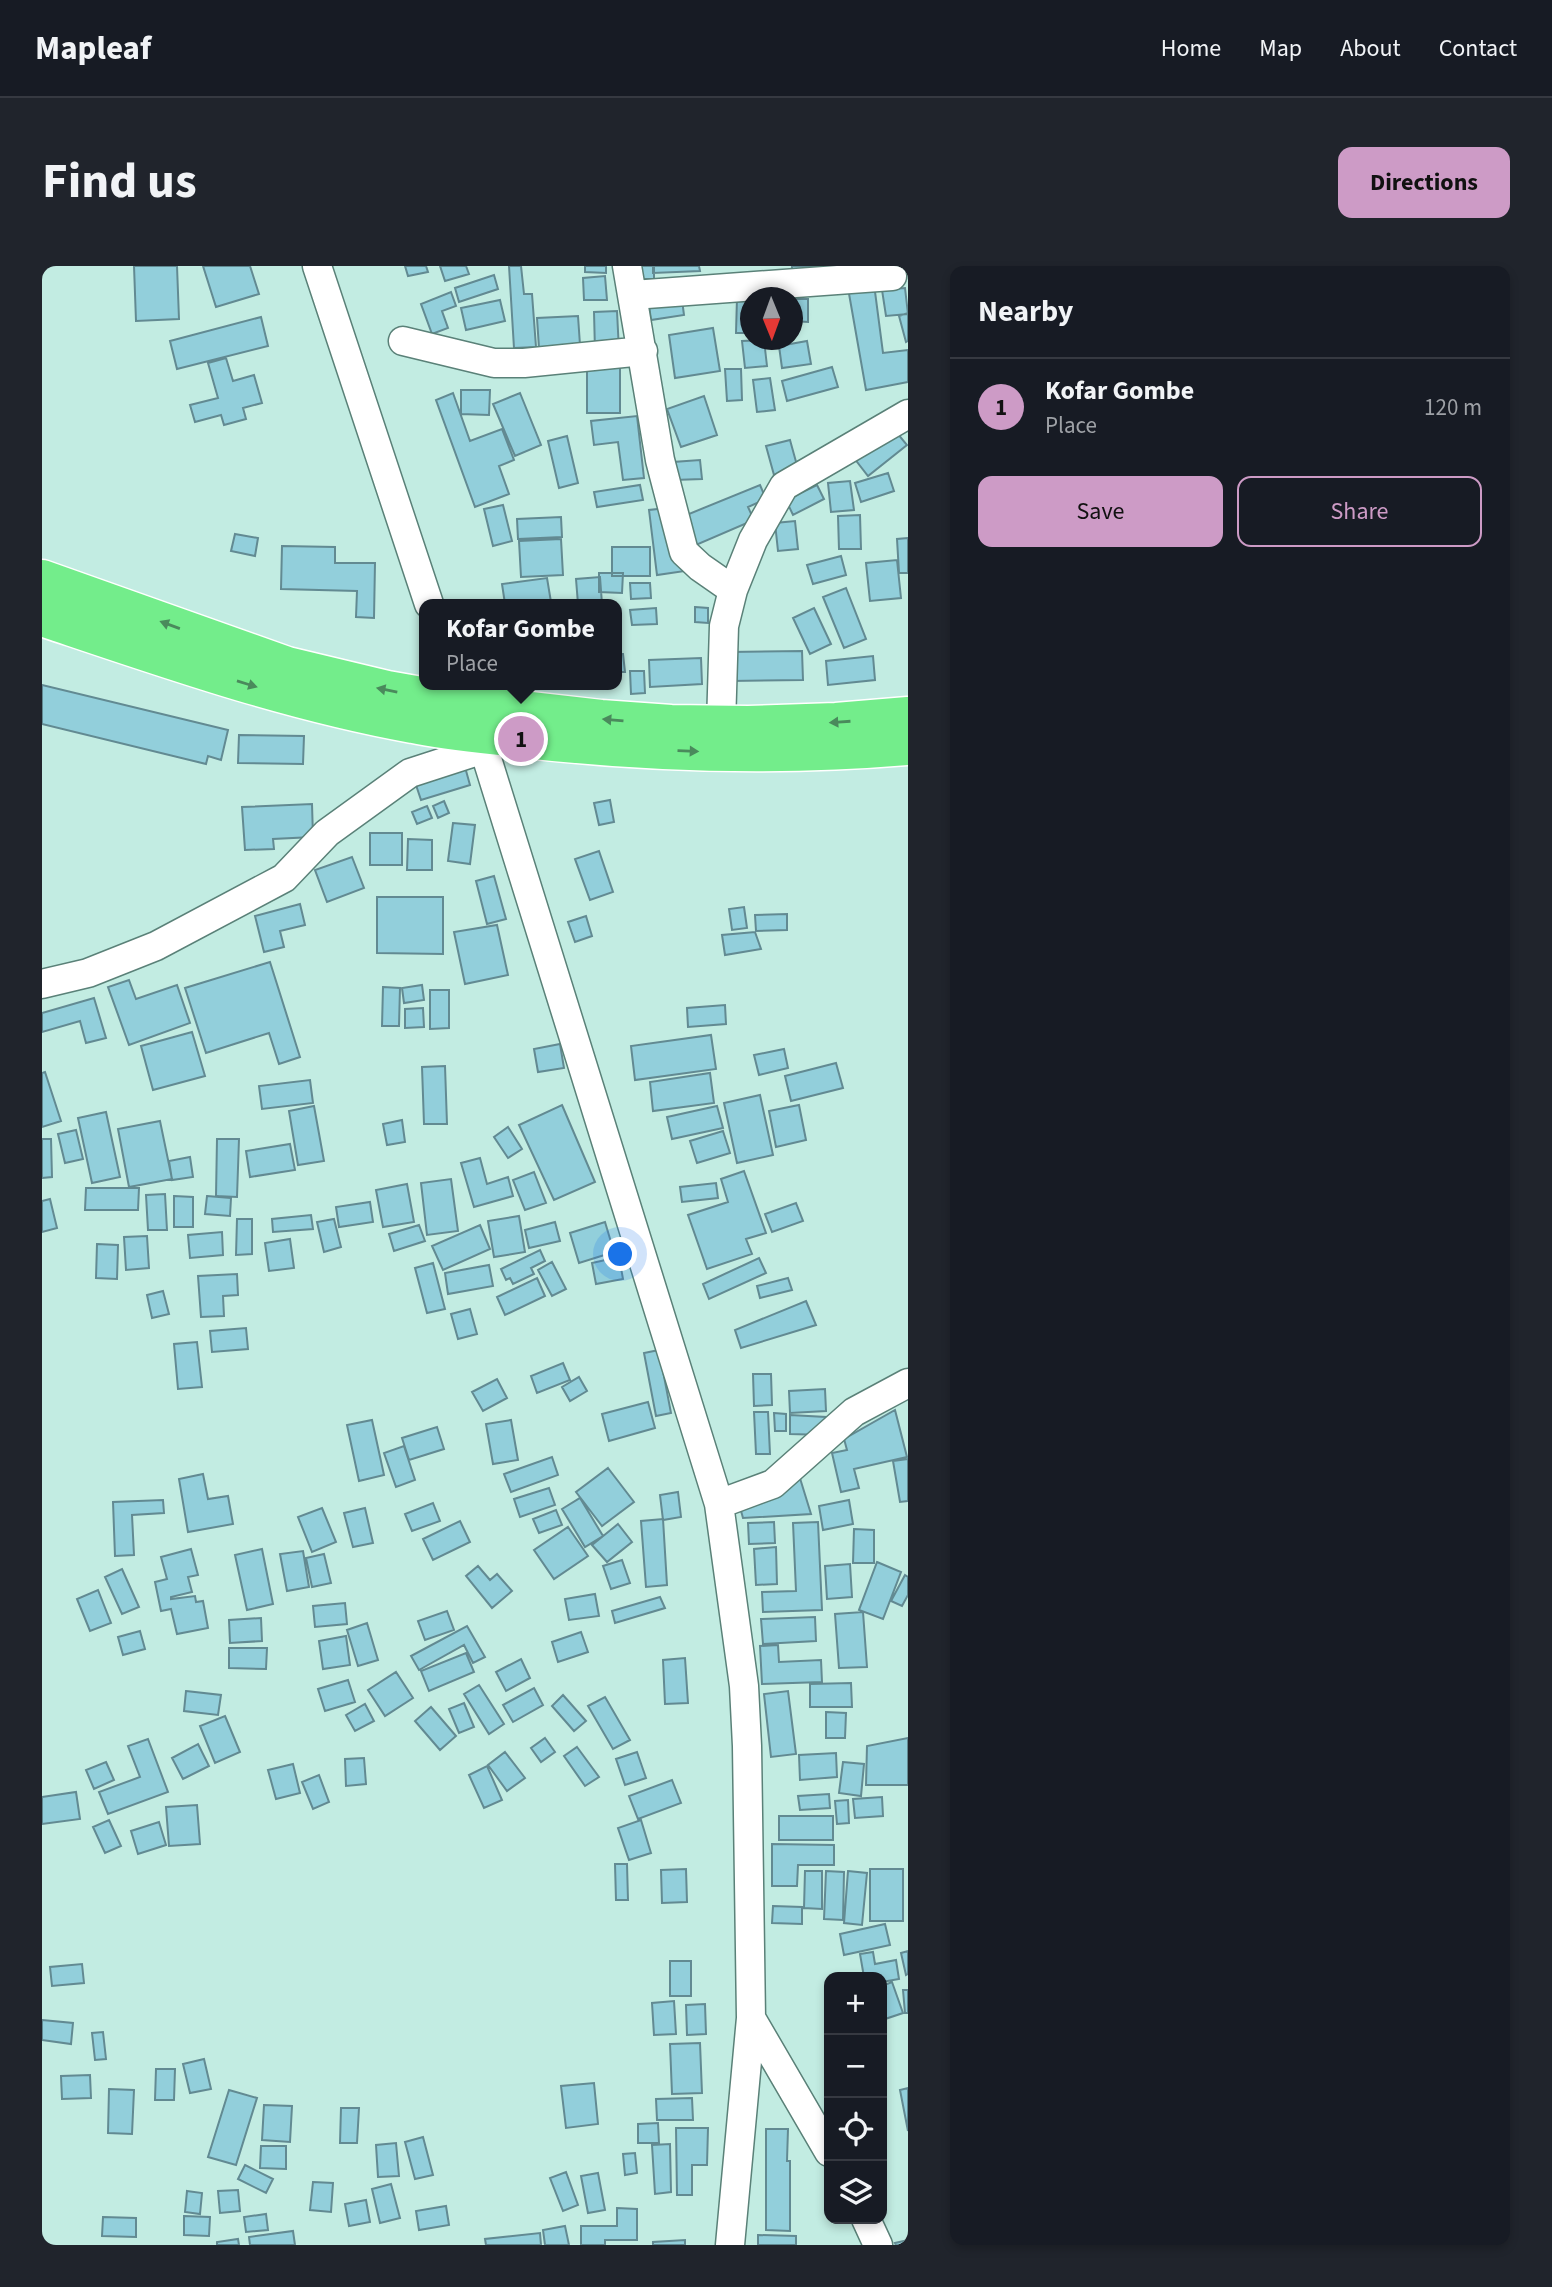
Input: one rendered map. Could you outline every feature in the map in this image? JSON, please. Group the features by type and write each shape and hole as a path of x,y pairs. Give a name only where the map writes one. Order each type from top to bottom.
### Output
{"highway":[{"path":"42,579 287,666 387,690 458,694 601,719 671,724 836,722 908,716"},
{"path":"42,617 265,690 484,741 746,753 841,752 908,746"}],"street":[{"path":"317,266 427,599"},
{"path":"627,266 660,460 684,552 733,590"},
{"path":"634,295 780,275 892,276"},
{"path":"403,341 494,363 535,362 643,351"},
{"path":"721,725 724,626 733,590 753,540 784,486 908,414"},
{"path":"42,984 88,973 156,946 284,878 327,834 410,773 484,741 719,1504 744,1686 751,2018 730,2245"},
{"path":"719,1504 773,1484 854,1412 908,1383"},
{"path":"751,2018 824,2143"},
{"path":"868,2224 878,2245"}],"building":[{"path":"134,266 177,266 179,319 136,321"},
{"path":"203,266 250,266 259,294 216,307"},
{"path":"405,266 426,266 428,272 408,276"},
{"path":"440,266 466,266 469,274 445,281"},
{"path":"509,266 521,266 524,294 532,294 536,347 514,348"},
{"path":"585,266 606,266 606,273 585,272"},
{"path":"633,266 654,266 654,279 634,279"},
{"path":"653,266 699,266 700,271 653,273"},
{"path":"792,266 860,266 860,267 792,269"},
{"path":"494,275 498,289 459,302 455,288"},
{"path":"605,276 607,300 584,300 583,278"},
{"path":"874,284 883,353 908,350 908,382 866,390 848,288"},
{"path":"905,288 908,314 886,316 882,290"},
{"path":"451,292 456,306 442,311 448,328 432,334 421,304"},
{"path":"737,298 740,298 740,333 736,333"},
{"path":"803,299 808,299 808,322 803,322"},
{"path":"500,300 505,321 466,330 461,308"},
{"path":"682,300 684,315 651,320 649,305"},
{"path":"617,311 619,351 595,351 594,312"},
{"path":"908,313 908,341 906,342 899,316"},
{"path":"578,316 580,345 539,348 537,318"},
{"path":"261,317 268,346 177,369 170,341"},
{"path":"713,328 720,371 675,378 669,335"},
{"path":"807,341 811,364 782,368 780,350 803,350 803,342"},
{"path":"743,350 765,350 767,366 745,368"},
{"path":"226,358 233,381 254,375 262,403 243,408 246,419 224,425 221,415 195,422 190,405 218,398 208,363"},
{"path":"587,367 620,367 620,413 587,413"},
{"path":"832,367 838,387 787,401 782,381"},
{"path":"725,369 741,369 742,400 727,401"},
{"path":"770,378 775,410 757,412 753,380"},
{"path":"461,390 490,390 489,415 461,414"},
{"path":"453,393 470,441 502,429 514,460 499,466 509,494 475,507 436,400"},
{"path":"520,393 541,445 515,456 493,404"},
{"path":"704,396 717,435 681,447 667,409"},
{"path":"637,416 644,478 623,480 618,442 594,445 591,421"},
{"path":"893,428 907,445 868,476 854,458"},
{"path":"567,436 578,483 559,488 548,441"},
{"path":"790,440 798,469 774,475 766,446"},
{"path":"700,460 702,479 674,480 673,462"},
{"path":"888,473 894,491 861,502 855,483"},
{"path":"850,481 854,510 831,512 828,483"},
{"path":"640,485 643,500 597,507 594,492"},
{"path":"760,485 766,499 748,507 754,520 696,545 684,516"},
{"path":"817,485 824,499 793,515 786,500"},
{"path":"503,505 512,541 493,546 484,509"},
{"path":"676,507 685,571 657,575 649,510"},
{"path":"860,515 861,549 839,549 838,516"},
{"path":"561,517 562,537 518,539 517,519"},
{"path":"795,521 798,549 778,551 775,523"},
{"path":"235,534 258,538 255,556 231,551"},
{"path":"908,538 908,573 899,573 897,539"},
{"path":"561,539 563,575 521,577 519,541"},
{"path":"282,546 335,547 335,563 375,563 374,618 356,617 357,591 281,589"},
{"path":"612,547 650,547 650,576 612,576"},
{"path":"841,556 846,575 813,584 807,565"},
{"path":"897,560 901,598 870,601 866,563"},
{"path":"599,573 623,573 622,593 599,592"},
{"path":"600,577 602,599 578,599 576,579"},
{"path":"547,578 550,599 504,599 502,584"},
{"path":"630,583 650,583 651,598 631,599"},
{"path":"846,588 866,639 844,648 823,597"},
{"path":"695,607 708,608 708,623 695,622"},
{"path":"656,608 657,624 632,625 630,610"},
{"path":"814,608 831,644 810,654 793,618"},
{"path":"802,651 803,680 730,681 729,652"},
{"path":"622,654 623,654 625,672 622,672"},
{"path":"873,656 875,680 828,685 826,661"},
{"path":"701,658 702,684 650,687 649,660"},
{"path":"630,671 644,671 645,693 631,694"},
{"path":"42,685 228,730 221,760 208,756 206,764 42,724"},
{"path":"239,735 304,736 303,764 238,763"},
{"path":"465,767 470,785 421,800 415,782"},
{"path":"610,800 614,822 599,825 594,803"},
{"path":"444,801 449,813 438,818 433,806"},
{"path":"312,804 313,837 273,839 274,849 245,850 242,807"},
{"path":"427,806 432,818 417,824 412,812"},
{"path":"453,823 475,825 470,864 448,861"},
{"path":"370,833 402,833 402,865 370,865"},
{"path":"408,839 432,840 432,870 407,870"},
{"path":"599,851 613,892 590,900 575,859"},
{"path":"352,857 364,888 327,902 315,870"},
{"path":"494,876 506,919 487,924 476,881"},
{"path":"377,897 443,897 443,954 377,953"},
{"path":"300,904 305,925 280,931 284,947 264,952 255,916"},
{"path":"744,907 747,928 732,930 729,909"},
{"path":"787,914 787,930 756,931 755,915"},
{"path":"586,916 592,936 575,942 568,922"},
{"path":"497,925 508,975 465,984 454,932"},
{"path":"755,932 761,949 725,955 722,935"},
{"path":"270,962 300,1057 279,1064 269,1033 206,1053 185,988"},
{"path":"129,980 136,999 177,985 190,1023 129,1045 108,987"},
{"path":"422,985 424,1000 404,1003 402,988"},
{"path":"383,987 400,988 399,1026 382,1026"},
{"path":"430,990 449,990 449,1028 430,1029"},
{"path":"94,998 106,1038 86,1043 80,1021 42,1032 42,1013"},
{"path":"725,1005 726,1024 688,1027 687,1008"},
{"path":"423,1008 424,1027 405,1028 405,1009"},
{"path":"192,1032 205,1076 153,1090 141,1046"},
{"path":"711,1035 716,1069 635,1080 631,1046"},
{"path":"560,1044 564,1068 538,1072 534,1049"},
{"path":"784,1049 788,1068 759,1075 754,1055"},
{"path":"836,1063 843,1088 791,1101 785,1076"},
{"path":"445,1066 447,1124 424,1124 422,1067"},
{"path":"45,1072 61,1121 42,1127 42,1073"},
{"path":"710,1073 714,1103 653,1111 650,1082"},
{"path":"310,1080 313,1103 262,1109 259,1086"},
{"path":"760,1095 773,1155 737,1163 724,1103"},
{"path":"562,1105 595,1182 554,1200 519,1125"},
{"path":"799,1105 806,1140 776,1147 769,1111"},
{"path":"314,1106 324,1161 298,1165 289,1111"},
{"path":"717,1106 723,1128 672,1139 667,1117"},
{"path":"106,1112 120,1177 92,1183 78,1118"},
{"path":"402,1120 405,1142 387,1145 383,1124"},
{"path":"160,1121 172,1179 129,1187 118,1129"},
{"path":"508,1127 522,1149 508,1158 494,1137"},
{"path":"76,1130 83,1159 65,1163 58,1134"},
{"path":"723,1131 730,1153 697,1163 690,1141"},
{"path":"42,1139 51,1139 52,1177 42,1178"},
{"path":"217,1139 239,1139 237,1197 216,1196"},
{"path":"290,1144 295,1170 250,1177 246,1151"},
{"path":"190,1157 193,1177 172,1180 169,1161"},
{"path":"480,1158 487,1184 508,1177 513,1196 474,1207 461,1163"},
{"path":"744,1171 766,1233 746,1239 752,1254 707,1269 688,1215 728,1202 721,1179"},
{"path":"534,1172 546,1203 525,1210 513,1180"},
{"path":"451,1179 458,1231 427,1235 421,1183"},
{"path":"716,1183 718,1198 682,1202 680,1187"},
{"path":"407,1184 414,1222 383,1227 376,1190"},
{"path":"86,1188 139,1188 138,1210 85,1210"},
{"path":"165,1194 167,1230 148,1230 146,1195"},
{"path":"174,1196 193,1197 193,1227 174,1227"},
{"path":"207,1196 231,1198 230,1216 205,1214"},
{"path":"50,1199 57,1228 42,1232 42,1201"},
{"path":"370,1202 373,1222 339,1227 336,1207"},
{"path":"796,1203 803,1221 772,1232 765,1214"},
{"path":"311,1215 313,1229 273,1232 272,1219"},
{"path":"519,1216 525,1252 494,1257 488,1221"},
{"path":"237,1219 252,1219 252,1254 236,1255"},
{"path":"334,1219 341,1247 324,1252 317,1222"},
{"path":"555,1222 560,1241 529,1248 525,1230"},
{"path":"605,1222 614,1252 579,1263 570,1233"},
{"path":"419,1225 425,1241 394,1251 389,1234"},
{"path":"480,1225 490,1249 443,1270 432,1246"},
{"path":"222,1232 223,1255 190,1258 188,1235"},
{"path":"147,1236 149,1268 126,1270 124,1237"},
{"path":"290,1239 294,1268 269,1271 265,1243"},
{"path":"97,1244 118,1245 117,1279 96,1278"},
{"path":"540,1250 545,1261 531,1268 534,1274 513,1284 510,1278 506,1280 501,1269"},
{"path":"619,1257 623,1279 596,1284 592,1263"},
{"path":"759,1258 766,1273 709,1299 703,1284"},
{"path":"552,1262 566,1289 552,1296 538,1270"},
{"path":"433,1263 445,1309 427,1313 415,1268"},
{"path":"489,1265 493,1286 448,1294 445,1273"},
{"path":"237,1274 238,1295 223,1296 224,1316 201,1317 198,1276"},
{"path":"537,1278 545,1296 505,1315 497,1297"},
{"path":"788,1278 792,1290 760,1298 757,1286"},
{"path":"163,1291 169,1314 152,1318 147,1295"},
{"path":"806,1301 816,1325 741,1348 735,1330"},
{"path":"470,1309 477,1334 458,1339 451,1314"},
{"path":"246,1328 248,1349 212,1352 210,1331"},
{"path":"197,1342 202,1387 178,1389 174,1344"},
{"path":"659,1350 671,1413 656,1416 644,1353"},
{"path":"563,1363 570,1380 537,1393 531,1376"},
{"path":"753,1374 771,1374 772,1405 754,1406"},
{"path":"579,1377 587,1391 570,1401 562,1387"},
{"path":"497,1379 507,1398 483,1411 472,1392"},
{"path":"825,1389 826,1411 790,1413 789,1391"},
{"path":"648,1402 655,1428 609,1441 602,1414"},
{"path":"895,1410 907,1457 854,1469 859,1488 841,1492 832,1453 847,1450 844,1439"},
{"path":"754,1412 768,1412 770,1454 756,1454"},
{"path":"774,1413 786,1414 786,1431 775,1431"},
{"path":"790,1415 826,1417 825,1435 790,1434"},
{"path":"372,1420 384,1475 359,1481 347,1425"},
{"path":"511,1420 518,1460 493,1464 486,1424"},
{"path":"437,1427 444,1449 409,1460 402,1438"},
{"path":"404,1446 415,1480 396,1487 384,1453"},
{"path":"552,1457 558,1475 511,1492 504,1474"},
{"path":"908,1459 908,1501 900,1502 893,1461"},
{"path":"608,1468 634,1502 602,1526 576,1492"},
{"path":"203,1474 208,1499 228,1496 233,1524 188,1532 179,1479"},
{"path":"799,1475 811,1514 743,1518 738,1500"},
{"path":"549,1488 555,1505 520,1517 514,1499"},
{"path":"678,1492 681,1517 663,1520 660,1495"},
{"path":"580,1498 603,1536 585,1547 562,1509"},
{"path":"163,1500 164,1513 132,1515 134,1555 115,1556 113,1502"},
{"path":"849,1500 853,1524 823,1530 819,1506"},
{"path":"433,1503 440,1521 412,1531 405,1514"},
{"path":"322,1508 336,1542 312,1552 298,1517"},
{"path":"365,1508 373,1543 353,1547 344,1513"},
{"path":"556,1510 562,1525 539,1533 533,1519"},
{"path":"663,1519 667,1585 646,1587 641,1521"},
{"path":"460,1521 470,1542 433,1560 423,1539"},
{"path":"774,1522 775,1543 749,1544 748,1523"},
{"path":"818,1522 822,1610 763,1612 762,1592 796,1591 793,1523"},
{"path":"618,1524 632,1542 607,1562 592,1545"},
{"path":"568,1527 588,1556 554,1579 534,1550"},
{"path":"854,1529 874,1530 874,1563 853,1563"},
{"path":"776,1547 777,1584 756,1585 754,1549"},
{"path":"191,1549 198,1575 188,1577 192,1592 171,1599 195,1596 196,1602 203,1601 208,1628 177,1634 171,1609 161,1611 155,1582 167,1579 161,1557"},
{"path":"262,1549 273,1604 247,1610 235,1555"},
{"path":"303,1551 309,1587 287,1591 280,1554"},
{"path":"324,1554 331,1583 312,1587 306,1558"},
{"path":"622,1560 630,1583 611,1589 603,1566"},
{"path":"877,1562 901,1572 883,1619 859,1610"},
{"path":"850,1564 852,1597 827,1599 825,1566"},
{"path":"478,1566 490,1580 497,1574 512,1591 492,1608 466,1576"},
{"path":"122,1569 139,1607 122,1614 105,1577"},
{"path":"905,1575 908,1577 908,1595 902,1606 891,1601"},
{"path":"98,1590 111,1623 90,1631 77,1599"},
{"path":"595,1594 599,1616 569,1620 565,1599"},
{"path":"660,1597 665,1608 615,1623 612,1611"},
{"path":"345,1603 347,1624 315,1627 313,1606"},
{"path":"447,1611 454,1630 425,1640 418,1621"},
{"path":"863,1612 867,1667 839,1668 835,1614"},
{"path":"815,1617 816,1641 763,1644 761,1619"},
{"path":"261,1618 262,1641 230,1643 229,1620"},
{"path":"367,1623 378,1660 358,1666 347,1630"},
{"path":"467,1626 485,1657 473,1663 464,1645 419,1670 411,1656"},
{"path":"140,1631 145,1649 123,1655 118,1637"},
{"path":"581,1632 588,1652 558,1662 552,1642"},
{"path":"346,1636 350,1665 323,1669 319,1641"},
{"path":"778,1645 779,1662 821,1660 822,1682 762,1684 760,1646"},
{"path":"229,1648 267,1648 266,1669 229,1668"},
{"path":"466,1653 474,1672 429,1691 421,1671"},
{"path":"685,1658 688,1703 665,1704 663,1660"},
{"path":"521,1659 530,1678 506,1691 496,1672"},
{"path":"396,1672 413,1698 385,1716 368,1690"},
{"path":"348,1680 355,1702 325,1711 318,1689"},
{"path":"851,1683 852,1707 810,1707 810,1684"},
{"path":"479,1685 504,1724 489,1734 464,1694"},
{"path":"534,1688 543,1705 513,1722 503,1705"},
{"path":"186,1691 221,1695 218,1715 184,1711"},
{"path":"788,1691 796,1754 771,1757 764,1694"},
{"path":"563,1695 586,1721 574,1731 552,1706"},
{"path":"605,1697 630,1740 613,1749 588,1706"},
{"path":"464,1703 474,1727 459,1733 449,1709"},
{"path":"365,1704 374,1721 355,1731 346,1715"},
{"path":"431,1707 456,1736 440,1750 415,1721"},
{"path":"826,1712 846,1713 845,1738 826,1738"},
{"path":"225,1716 240,1752 215,1763 200,1726"},
{"path":"545,1738 555,1752 541,1762 531,1748"},
{"path":"908,1738 908,1785 866,1785 867,1746"},
{"path":"148,1739 168,1792 108,1814 99,1792 140,1777 128,1746"},
{"path":"198,1744 209,1766 183,1779 172,1758"},
{"path":"577,1747 599,1777 585,1786 564,1756"},
{"path":"505,1752 525,1778 507,1791 488,1765"},
{"path":"637,1752 646,1778 625,1785 616,1759"},
{"path":"836,1753 837,1777 800,1780 799,1755"},
{"path":"364,1758 366,1784 346,1786 345,1759"},
{"path":"106,1762 114,1780 94,1789 86,1770"},
{"path":"843,1762 864,1764 861,1796 839,1793"},
{"path":"293,1764 300,1793 276,1799 268,1770"},
{"path":"487,1766 502,1800 484,1808 469,1775"},
{"path":"319,1775 329,1802 313,1809 302,1782"},
{"path":"672,1780 681,1803 638,1819 629,1796"},
{"path":"76,1792 80,1819 42,1824 42,1797"},
{"path":"829,1794 830,1808 800,1810 798,1796"},
{"path":"882,1797 883,1816 855,1818 853,1799"},
{"path":"848,1800 849,1823 837,1824 835,1801"},
{"path":"197,1805 200,1844 169,1846 166,1807"},
{"path":"779,1816 833,1816 833,1840 779,1840"},
{"path":"109,1820 121,1846 105,1853 93,1827"},
{"path":"641,1820 651,1853 629,1860 618,1828"},
{"path":"159,1822 166,1845 138,1854 131,1831"},
{"path":"772,1844 834,1845 834,1865 798,1865 797,1886 772,1886"},
{"path":"615,1864 627,1864 628,1900 616,1900"},
{"path":"686,1869 687,1902 662,1903 661,1870"},
{"path":"870,1869 903,1869 903,1921 870,1921"},
{"path":"805,1871 822,1871 822,1909 804,1908"},
{"path":"826,1871 844,1872 843,1920 824,1919"},
{"path":"848,1871 867,1873 862,1925 844,1923"},
{"path":"773,1906 802,1907 802,1924 772,1923"},
{"path":"885,1924 890,1945 844,1955 840,1934"},
{"path":"908,1951 908,1974 906,1975 901,1953"},
{"path":"873,1952 875,1964 896,1960 899,1979 887,1981 887,1972 863,1972 860,1954"},
{"path":"670,1961 691,1961 691,1996 670,1996"},
{"path":"82,1964 84,1983 52,1986 50,1967"},
{"path":"892,1982 903,2013 887,2018 887,1984"},
{"path":"903,1990 908,1990 908,2013 905,2013"},
{"path":"674,2001 676,2034 654,2035 652,2003"},
{"path":"705,2004 706,2034 687,2035 686,2005"},
{"path":"42,2020 73,2023 71,2044 42,2040"},
{"path":"103,2032 106,2059 95,2060 92,2033"},
{"path":"700,2043 702,2093 672,2094 670,2044"},
{"path":"204,2059 211,2089 190,2093 183,2064"},
{"path":"156,2069 175,2069 174,2100 155,2100"},
{"path":"90,2075 91,2098 62,2099 61,2076"},
{"path":"594,2083 598,2124 566,2128 561,2086"},
{"path":"908,2088 908,2131 900,2090"},
{"path":"109,2089 134,2090 132,2134 108,2133"},
{"path":"229,2090 257,2098 236,2165 208,2157"},
{"path":"692,2098 693,2120 657,2120 656,2099"},
{"path":"264,2105 292,2106 290,2142 262,2140"},
{"path":"341,2108 359,2108 357,2143 340,2143"},
{"path":"658,2123 659,2143 638,2143 638,2124"},
{"path":"676,2128 708,2128 707,2165 692,2165 692,2195 677,2195"},
{"path":"766,2129 788,2129 790,2231 766,2230"},
{"path":"423,2137 433,2175 415,2179 405,2142"},
{"path":"396,2143 399,2176 378,2177 376,2145"},
{"path":"670,2144 671,2192 655,2194 652,2145"},
{"path":"261,2146 286,2146 286,2169 260,2168"},
{"path":"635,2153 637,2173 625,2175 623,2154"},
{"path":"245,2165 273,2179 266,2193 238,2179"},
{"path":"566,2172 578,2205 563,2211 550,2178"},
{"path":"598,2173 605,2210 588,2213 581,2176"},
{"path":"313,2182 333,2183 331,2212 310,2210"},
{"path":"391,2184 400,2218 380,2223 372,2189"},
{"path":"238,2190 240,2211 220,2213 218,2191"},
{"path":"187,2191 202,2193 200,2214 185,2212"},
{"path":"366,2200 370,2222 349,2226 345,2204"},
{"path":"446,2206 449,2225 419,2230 416,2211"},
{"path":"617,2208 637,2209 637,2240 605,2240 605,2245 581,2245 581,2226 617,2226"},
{"path":"266,2214 268,2230 246,2232 244,2217"},
{"path":"184,2216 210,2217 209,2236 184,2235"},
{"path":"103,2217 136,2218 136,2237 102,2236"},
{"path":"565,2226 569,2245 545,2245 543,2230"},
{"path":"293,2231 295,2245 250,2245 249,2237"},
{"path":"540,2233 541,2245 486,2245 485,2239"},
{"path":"758,2235 796,2236 796,2245 758,2245"},
{"path":"238,2239 239,2245 217,2245 217,2242"},
{"path":"685,2240 685,2245 653,2245 653,2242"},
{"path":"908,2240 908,2245 895,2243"}],"place":[{"name":"Kofar Gombe","path":"521,739"}]}
